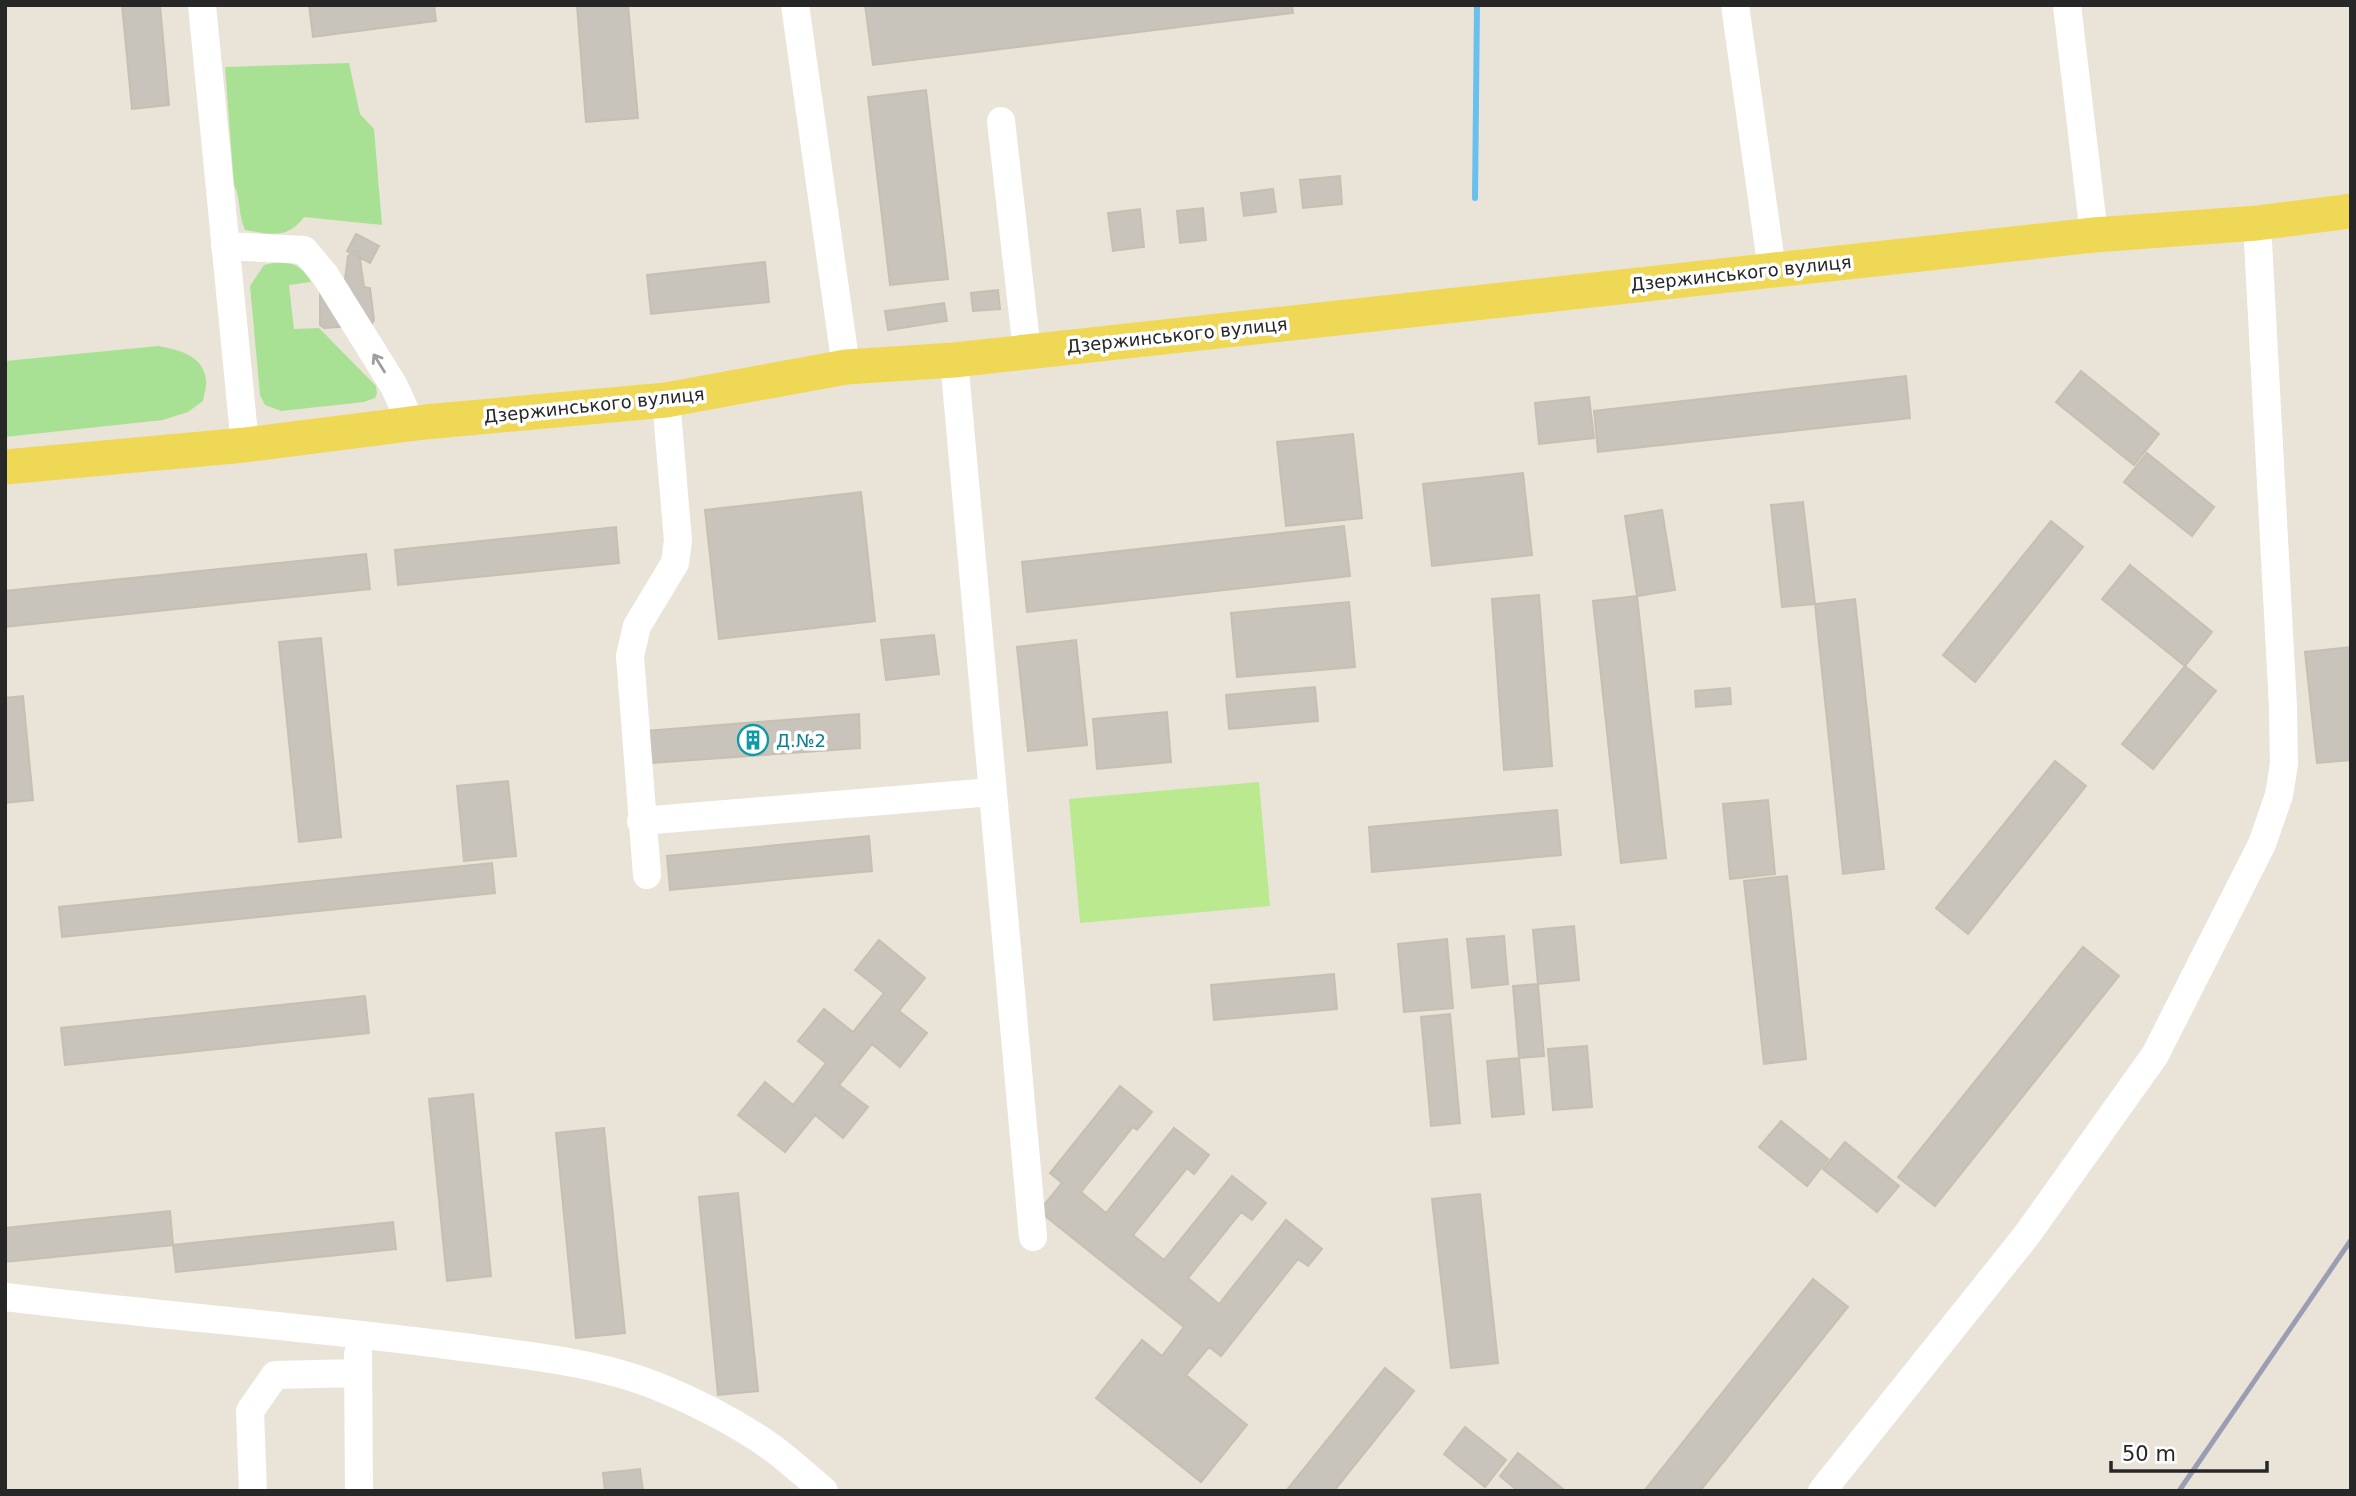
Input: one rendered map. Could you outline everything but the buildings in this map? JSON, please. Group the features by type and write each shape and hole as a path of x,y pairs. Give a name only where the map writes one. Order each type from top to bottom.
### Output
{"main road":[{"name":"Дзержинського вулиця","path":"5,467 245,445 411,423 666,400 846,367 954,360 2094,235 2257,223 2351,211"}],"street":[{"path":"202,5 245,445"},
{"path":"795,5 846,367"},
{"path":"1735,5 1772,270"},
{"path":"2067,5 2094,235"},
{"path":"1002,121 1027,351"},
{"path":"1822,1491 2026,1236 2155,1055 2266,832 2279,795 2284,753 2257,223"},
{"path":"225,246 304,250 325,275 394,386 411,423"},
{"path":"954,360 1033,1237"},
{"path":"647,875 630,656 637,626 675,563 678,541 666,400"},
{"path":"641,821 992,792"},
{"path":"5,1297 116,1311 358,1334 607,1370 657,1386 708,1409 771,1447 824,1491"},
{"path":"358,1334 359,1491"},
{"path":"253,1491 250,1410 275,1375 358,1373"}],"green space":[{"path":"349,63 360,114 374,129 382,225 304,217 291,229 278,234 245,230 234,185 225,67"},
{"path":"282,261 299,268 311,282 289,285 294,329 319,328 376,386 375,398 364,402 281,411 265,405 260,395 250,286 264,265"},
{"path":"158,346 188,355 200,364 204,371 206,381 203,401 188,412 163,420 5,437 5,361"},
{"path":"1259,782 1270,906 1080,923 1069,799"}],"waterway":[{"path":"1475,198 1477,5"}],"railway":[{"path":"2179,1491 2351,1240"}],"place":[{"name":"Д.№2","path":"753,740"}]}
